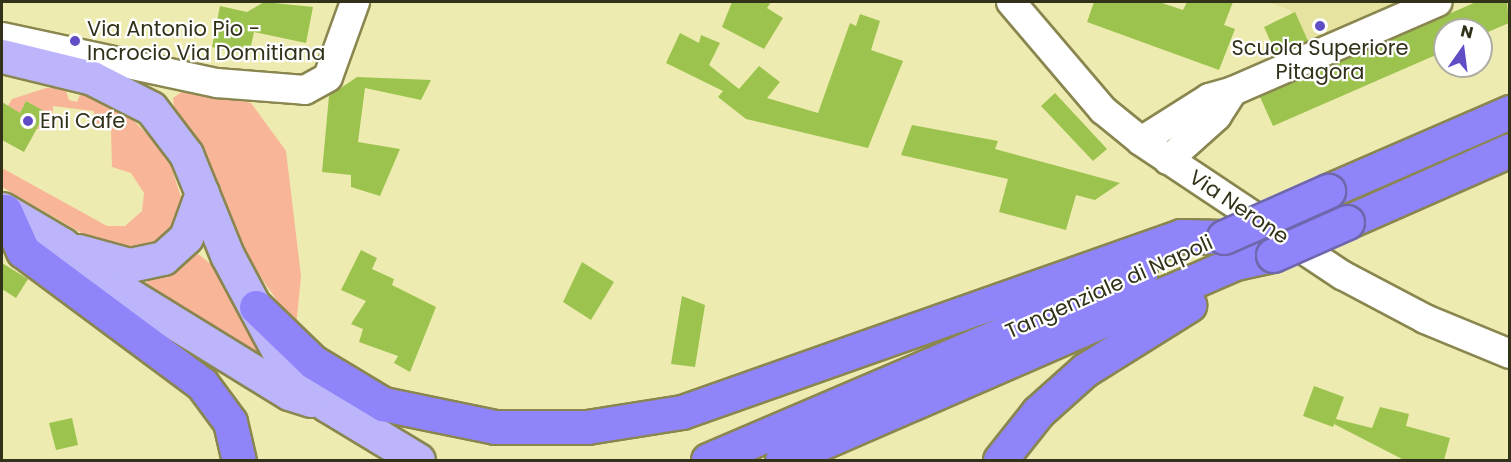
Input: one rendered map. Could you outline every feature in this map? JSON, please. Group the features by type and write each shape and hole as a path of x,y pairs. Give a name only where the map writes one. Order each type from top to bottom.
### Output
{"highway":[{"name":"Tangenziale di Napoli","path":"708,460 1509,112"},
{"name":"Tangenziale di Napoli","path":"782,460 1235,263 1273,255 1509,150"},
{"path":"3,210 23,251 202,384 230,422 239,460"},
{"path":"256,307 313,362 383,404 495,427 587,427 682,412 1181,236 1224,237"},
{"path":"1000,460 1038,412 1085,370 1172,313 1259,273 1273,255"}],"main road":[{"path":"2,56 92,78 133,95 176,138 282,358 327,405"},
{"path":"63,245 130,265 163,258 186,237 202,193"},
{"path":"3,210 63,245 92,272 289,393 327,405 418,460"}],"street":[{"path":"2,37 195,80 305,90 328,77 355,2"},
{"name":"Via Nerone","path":"1011,2 1103,110 1141,141 1342,275 1425,319 1509,354"},
{"path":"1141,141 1209,98 1233,91 1438,2"},
{"path":"1168,160 1217,117 1233,91"}],"shaded area":[{"name":"Scuola Superiore Pitagora","path":"1267,2 1402,2 1305,42 1290,10"},
{"path":"46,88 65,88 69,100 77,102 81,92 125,112 167,154 183,203 178,225 157,243 131,249 97,242 2,187 2,168 107,226 125,226 142,211 144,193 131,173 112,167 111,130 94,130 94,111 53,106 52,129 37,129 46,112 26,101 20,113 8,106 12,99"},
{"path":"186,89 251,103 286,151 301,276 296,328 244,253 206,158 174,107 173,98"},
{"path":"198,254 213,266 261,347 258,352 254,354 145,288 149,276"}],"building":[{"path":"264,2 313,7 306,43 254,32 249,55 212,47 220,6 247,12"},
{"path":"732,2 771,2 767,8 783,18 764,49 722,27"},
{"path":"1094,2 1159,2 1183,10 1187,2 1233,2 1224,25 1235,29 1219,70 1087,22"},
{"path":"1476,2 1507,2 1509,23 1493,30 1493,18 1440,18"},
{"path":"1295,12 1308,41 1276,54 1264,27"},
{"path":"860,14 880,21 871,50 903,61 868,148 746,119 718,97 723,91 666,63 680,33 699,43 701,35 720,43 709,65 739,89 759,66 780,82 767,98 818,113 850,23 856,26"},
{"path":"1433,21 1433,56 1273,126 1260,97"},
{"path":"357,77 431,80 421,100 365,88 358,142 400,149 380,196 351,187 351,175 322,172 329,96"},
{"path":"1055,93 1107,149 1093,161 1041,106"},
{"name":"Eni Cafe","path":"26,101 46,112 24,152 2,140 2,102 20,113"},
{"path":"912,125 998,141 995,149 1120,183 1095,200 1076,195 1066,230 999,212 1008,179 901,155"},
{"path":"361,250 377,258 372,269 394,279 392,285 436,307 410,372 394,363 398,356 359,342 363,329 351,324 366,301 341,290"},
{"path":"582,262 614,282 591,320 563,302"},
{"path":"2,263 28,279 16,298 2,289"},
{"path":"682,296 705,305 695,367 671,364"},
{"path":"1314,386 1344,397 1333,427 1303,416"},
{"path":"1380,407 1409,414 1406,426 1450,438 1444,460 1404,460 1334,424 1336,419 1372,428"},
{"path":"72,418 78,445 56,450 49,423"}],"place":[{"name":"Scuola Superiore Pitagora","path":"1320,26"},
{"name":"Via Antonio Pio - Incrocio Via Domitiana","path":"75,41"},
{"name":"Eni Cafe","path":"28,121"}]}
